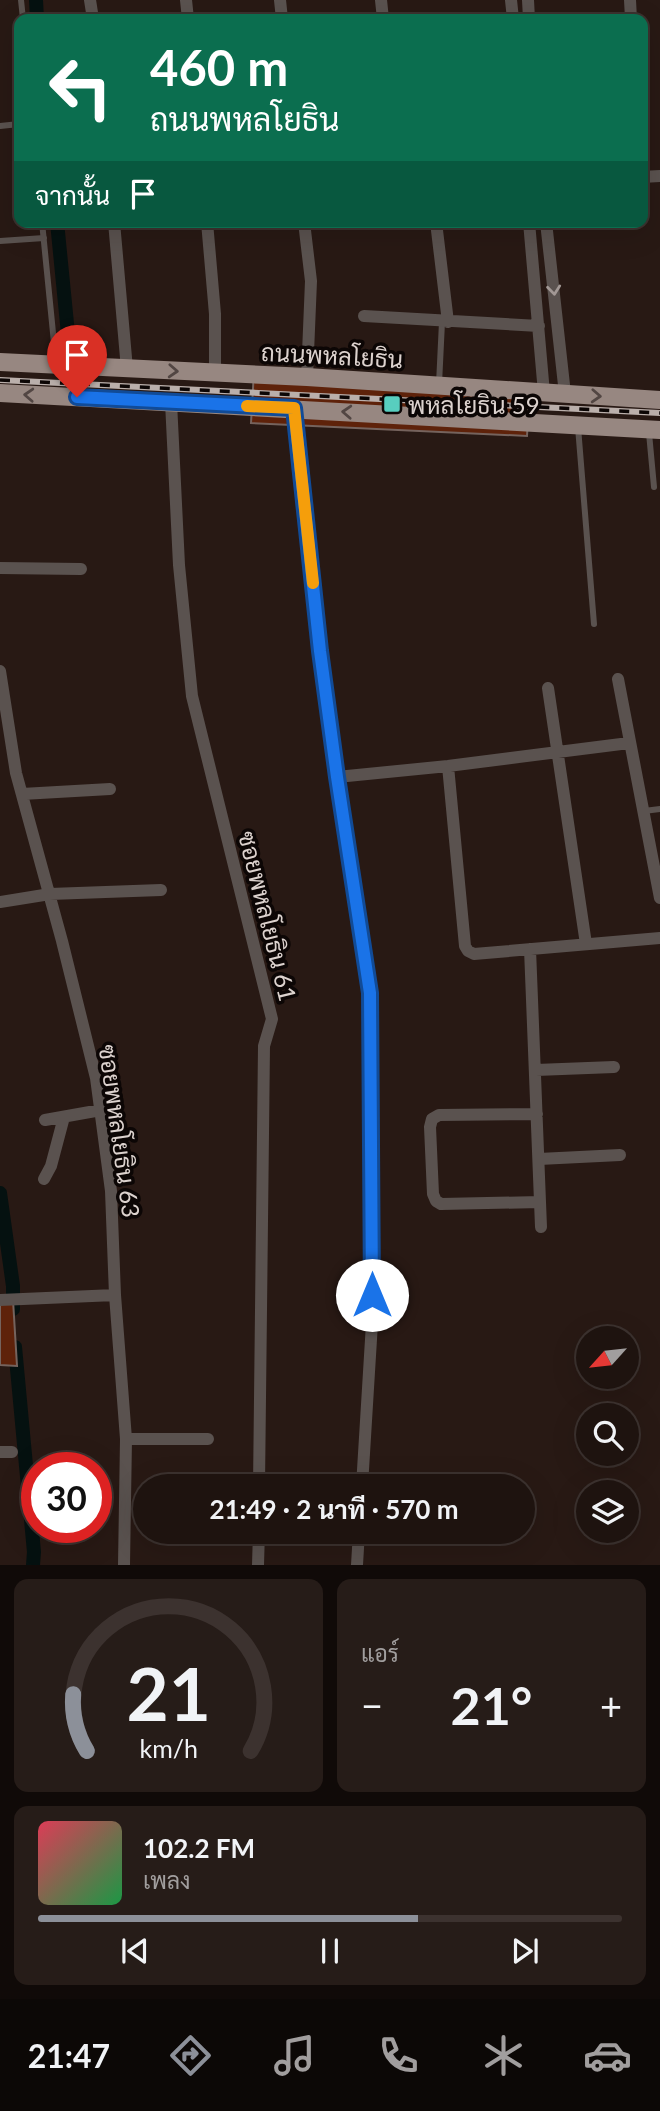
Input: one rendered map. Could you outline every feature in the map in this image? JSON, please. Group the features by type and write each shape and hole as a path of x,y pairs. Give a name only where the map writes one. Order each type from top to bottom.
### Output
{"main road":[{"name":"ถนนพหลโยธิน","path":"0,362 307,377 660,400"},
{"path":"56,365 58,396"},
{"path":"75,366 77,397"},
{"path":"0,393 654,430"}],"street":[{"path":"115,228 127,369"},
{"path":"207,228 215,314 215,373"},
{"path":"305,228 311,281 307,377"},
{"path":"437,228 445,322"},
{"path":"530,228 544,393"},
{"path":"548,228 565,394"},
{"path":"364,316 539,326"},
{"name":"ซอยพหลโยธิน 61","path":"171,402 179,565 192,696 272,1019 264,1046 259,1474"},
{"path":"294,408 320,651 370,993 372,1323 363,1474"},
{"path":"0,568 81,569"},
{"name":"ซอยพหลโยธิน 63","path":"0,671 7,723 22,794 50,894 96,1078 101,1110 111,1191 115,1295 126,1439 124,1565"},
{"path":"618,679 660,898"},
{"path":"548,688 586,944"},
{"path":"337,777 629,743"},
{"path":"447,766 465,946 468,951 474,954 660,938"},
{"path":"22,794 110,789"},
{"path":"0,902 50,894 161,890"},
{"path":"530,949 541,1227"},
{"path":"536,1070 614,1067"},
{"path":"45,1120 101,1110"},
{"path":"537,1114 439,1115 432,1119 430,1127 433,1194 436,1201 441,1204 540,1202"},
{"path":"44,1179 51,1166 64,1117"},
{"path":"539,1159 620,1155"},
{"path":"7,1300 115,1295"},
{"path":"126,1439 208,1439"},
{"path":"258,1565 259,1544"},
{"path":"357,1565 358,1544"}],"lane":[{"path":"43,228 56,365"},
{"path":"0,241 44,238"},
{"path":"439,386 445,322"},
{"path":"578,425 594,624"},
{"path":"654,430 654,486"},
{"path":"642,812 660,809"}],"building":[{"path":"254,371 530,385 527,436 251,423"},
{"path":"0,1300 13,1300 17,1366 0,1365"}],"waterway":[{"path":"36,0 37,14"},
{"path":"58,228 69,344"},
{"path":"0,1193 13,1286 13,1309"},
{"path":"15,1347 33,1565"}],"railway":[{"path":"0,380 660,413"}],"slow traffic":[{"path":"247,406 294,408 313,583"}],"place":[{"name":"พหลโยธิน 59","path":"392,404"}],"route":[{"path":"77,397 294,408 320,651 370,993 372,1295"}]}
